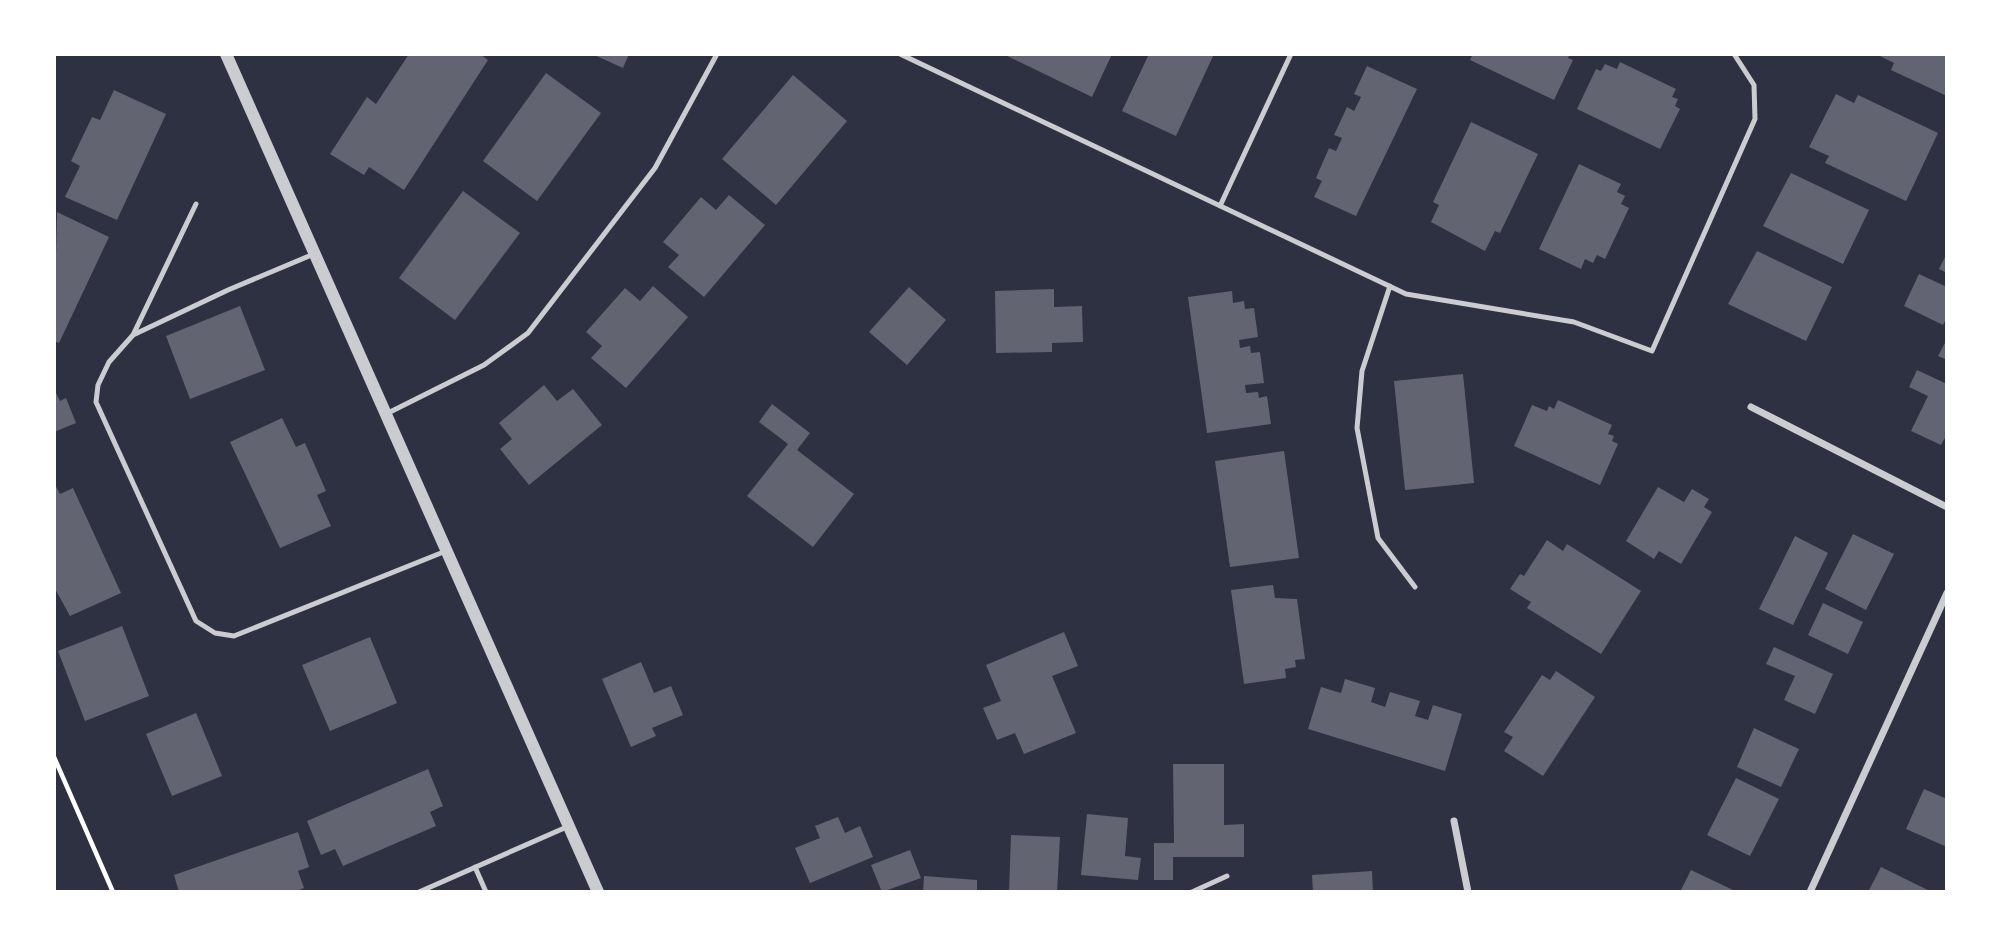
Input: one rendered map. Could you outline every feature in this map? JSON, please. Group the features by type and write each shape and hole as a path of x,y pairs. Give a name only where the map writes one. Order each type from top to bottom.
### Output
{"street":[{"path":"226,54 598,892"},
{"path":"1751,407 1947,507"},
{"path":"1810,892 1947,593"},
{"path":"1454,821 1468,892"}],"lane":[{"path":"386,414 484,365 528,333 655,168 717,54"},
{"path":"900,54 1406,294 1574,322 1652,351 1755,119 1754,85 1734,54"},
{"path":"1220,206 1291,54"},
{"path":"196,204 133,335 109,362 98,385 96,402 196,621 215,633 234,636 446,551"},
{"path":"133,335 228,290 315,254"},
{"path":"1390,286 1362,371 1357,428 1378,538 1415,587"},
{"path":"419,892 569,827"},
{"path":"475,867 486,892"},
{"path":"1192,892 1227,876"}],"path":[{"path":"54,757 113,892"}],"building":[{"path":"409,54 480,54 488,60 404,190 369,167 364,175 330,154 367,97 376,104"},
{"path":"592,54 629,54 623,68"},
{"path":"1003,54 1112,54 1092,97"},
{"path":"1149,54 1214,54 1176,136 1122,111"},
{"path":"1473,54 1570,54 1568,58 1573,60 1554,100 1470,60"},
{"path":"1876,54 1947,54 1947,96 1891,70 1894,63"},
{"path":"1620,62 1676,89 1672,97 1678,99 1675,106 1680,109 1660,149 1577,109 1596,69 1601,71 1605,64 1617,69"},
{"path":"1367,66 1417,89 1356,216 1314,197 1322,181 1316,178 1329,148 1336,151 1342,138 1334,135 1347,107 1354,111 1361,97 1354,94"},
{"path":"546,73 601,113 537,201 483,161"},
{"path":"793,75 847,121 776,205 722,159"},
{"path":"114,90 166,114 117,220 65,197 80,166 71,161 92,117 100,120"},
{"path":"1836,94 1854,103 1858,95 1938,133 1906,201 1825,163 1829,156 1809,147"},
{"path":"1471,122 1538,154 1500,233 1495,231 1485,251 1431,222 1439,205 1433,202"},
{"path":"1579,164 1621,184 1617,192 1625,196 1621,204 1629,208 1605,259 1597,255 1593,263 1585,259 1581,269 1539,249"},
{"path":"1791,173 1869,210 1843,264 1763,226"},
{"path":"463,191 520,233 455,320 399,278"},
{"path":"729,195 765,225 704,297 668,267 679,255 663,242 701,197 716,210"},
{"path":"57,212 109,237 59,343 54,341"},
{"path":"1757,251 1832,287 1806,341 1728,304"},
{"path":"1947,253 1947,273 1939,269"},
{"path":"1919,274 1947,287 1947,317 1943,325 1904,306"},
{"path":"653,286 688,317 626,388 591,358 602,346 586,332 625,288 640,301"},
{"path":"909,287 946,320 907,365 869,332"},
{"path":"1054,289 1054,307 1082,306 1083,342 1052,343 1052,352 996,353 995,291"},
{"path":"1232,291 1233,303 1244,301 1245,309 1254,308 1258,337 1239,340 1240,348 1250,346 1251,353 1260,352 1264,383 1245,385 1246,393 1258,392 1259,398 1267,396 1271,424 1207,433 1188,297"},
{"path":"240,306 265,370 190,399 166,336"},
{"path":"1947,339 1947,360 1938,356"},
{"path":"1917,370 1947,384 1947,434 1941,445 1911,431 1928,396 1909,387"},
{"path":"1463,374 1474,483 1405,490 1394,381"},
{"path":"544,385 557,401 573,389 602,425 529,485 500,449 512,439 499,423"},
{"path":"54,389 60,401 66,398 76,423 54,432"},
{"path":"1558,400 1612,425 1608,434 1614,436 1612,441 1618,444 1600,485 1514,446 1532,405 1547,411 1549,406 1554,409"},
{"path":"772,404 810,433 797,450 854,494 813,547 747,496 788,444 759,422"},
{"path":"282,418 296,447 305,443 326,491 317,495 331,526 280,548 230,442"},
{"path":"1284,451 1299,558 1230,567 1215,461"},
{"path":"54,483 60,494 73,488 121,593 70,616 54,587"},
{"path":"1658,487 1684,502 1692,489 1709,499 1704,507 1712,512 1681,564 1659,551 1654,559 1626,541"},
{"path":"1853,534 1894,554 1866,610 1825,589"},
{"path":"1795,536 1828,553 1793,625 1759,609"},
{"path":"1547,540 1563,551 1567,544 1641,591 1601,654 1527,608 1531,602 1510,589 1520,574 1524,576"},
{"path":"1273,585 1275,598 1297,599 1305,659 1295,660 1296,667 1285,669 1286,678 1244,684 1231,590"},
{"path":"1823,603 1863,622 1848,654 1808,635"},
{"path":"122,626 149,696 85,721 58,651"},
{"path":"1064,632 1078,666 1052,676 1076,733 1024,754 1015,733 997,740 983,708 1001,701 986,665"},
{"path":"370,637 397,703 330,731 302,665"},
{"path":"1774,647 1833,674 1815,714 1784,700 1795,676 1766,664"},
{"path":"641,662 654,693 671,686 683,715 652,728 656,736 631,747 602,679"},
{"path":"1556,671 1595,697 1543,776 1504,751 1513,737 1504,732 1542,675 1550,680"},
{"path":"1345,679 1375,688 1371,702 1385,707 1390,692 1420,701 1415,716 1428,720 1433,705 1462,714 1445,771 1308,729 1321,687 1341,693"},
{"path":"196,713 222,776 172,796 146,734"},
{"path":"1754,728 1799,749 1781,787 1737,767"},
{"path":"1173,764 1224,764 1224,825 1244,824 1244,857 1173,857 1173,880 1154,880 1154,843 1174,843"},
{"path":"428,769 443,806 430,812 436,826 343,866 335,849 321,855 307,821"},
{"path":"1736,778 1779,799 1750,856 1707,835"},
{"path":"1924,789 1947,799 1947,847 1906,829"},
{"path":"1087,814 1128,818 1125,856 1141,858 1138,880 1081,875"},
{"path":"838,817 845,833 860,826 873,857 810,883 795,848 820,838 815,826"},
{"path":"298,832 309,867 298,871 304,888 294,892 179,892 174,875"},
{"path":"1011,835 1060,837 1057,892 1009,892"},
{"path":"910,850 921,878 882,892 871,865"},
{"path":"1881,867 1932,892 1868,892"},
{"path":"1691,870 1733,890 1732,892 1680,892"},
{"path":"1372,871 1373,892 1313,892 1312,875"},
{"path":"924,876 977,880 977,892 923,892"}]}
